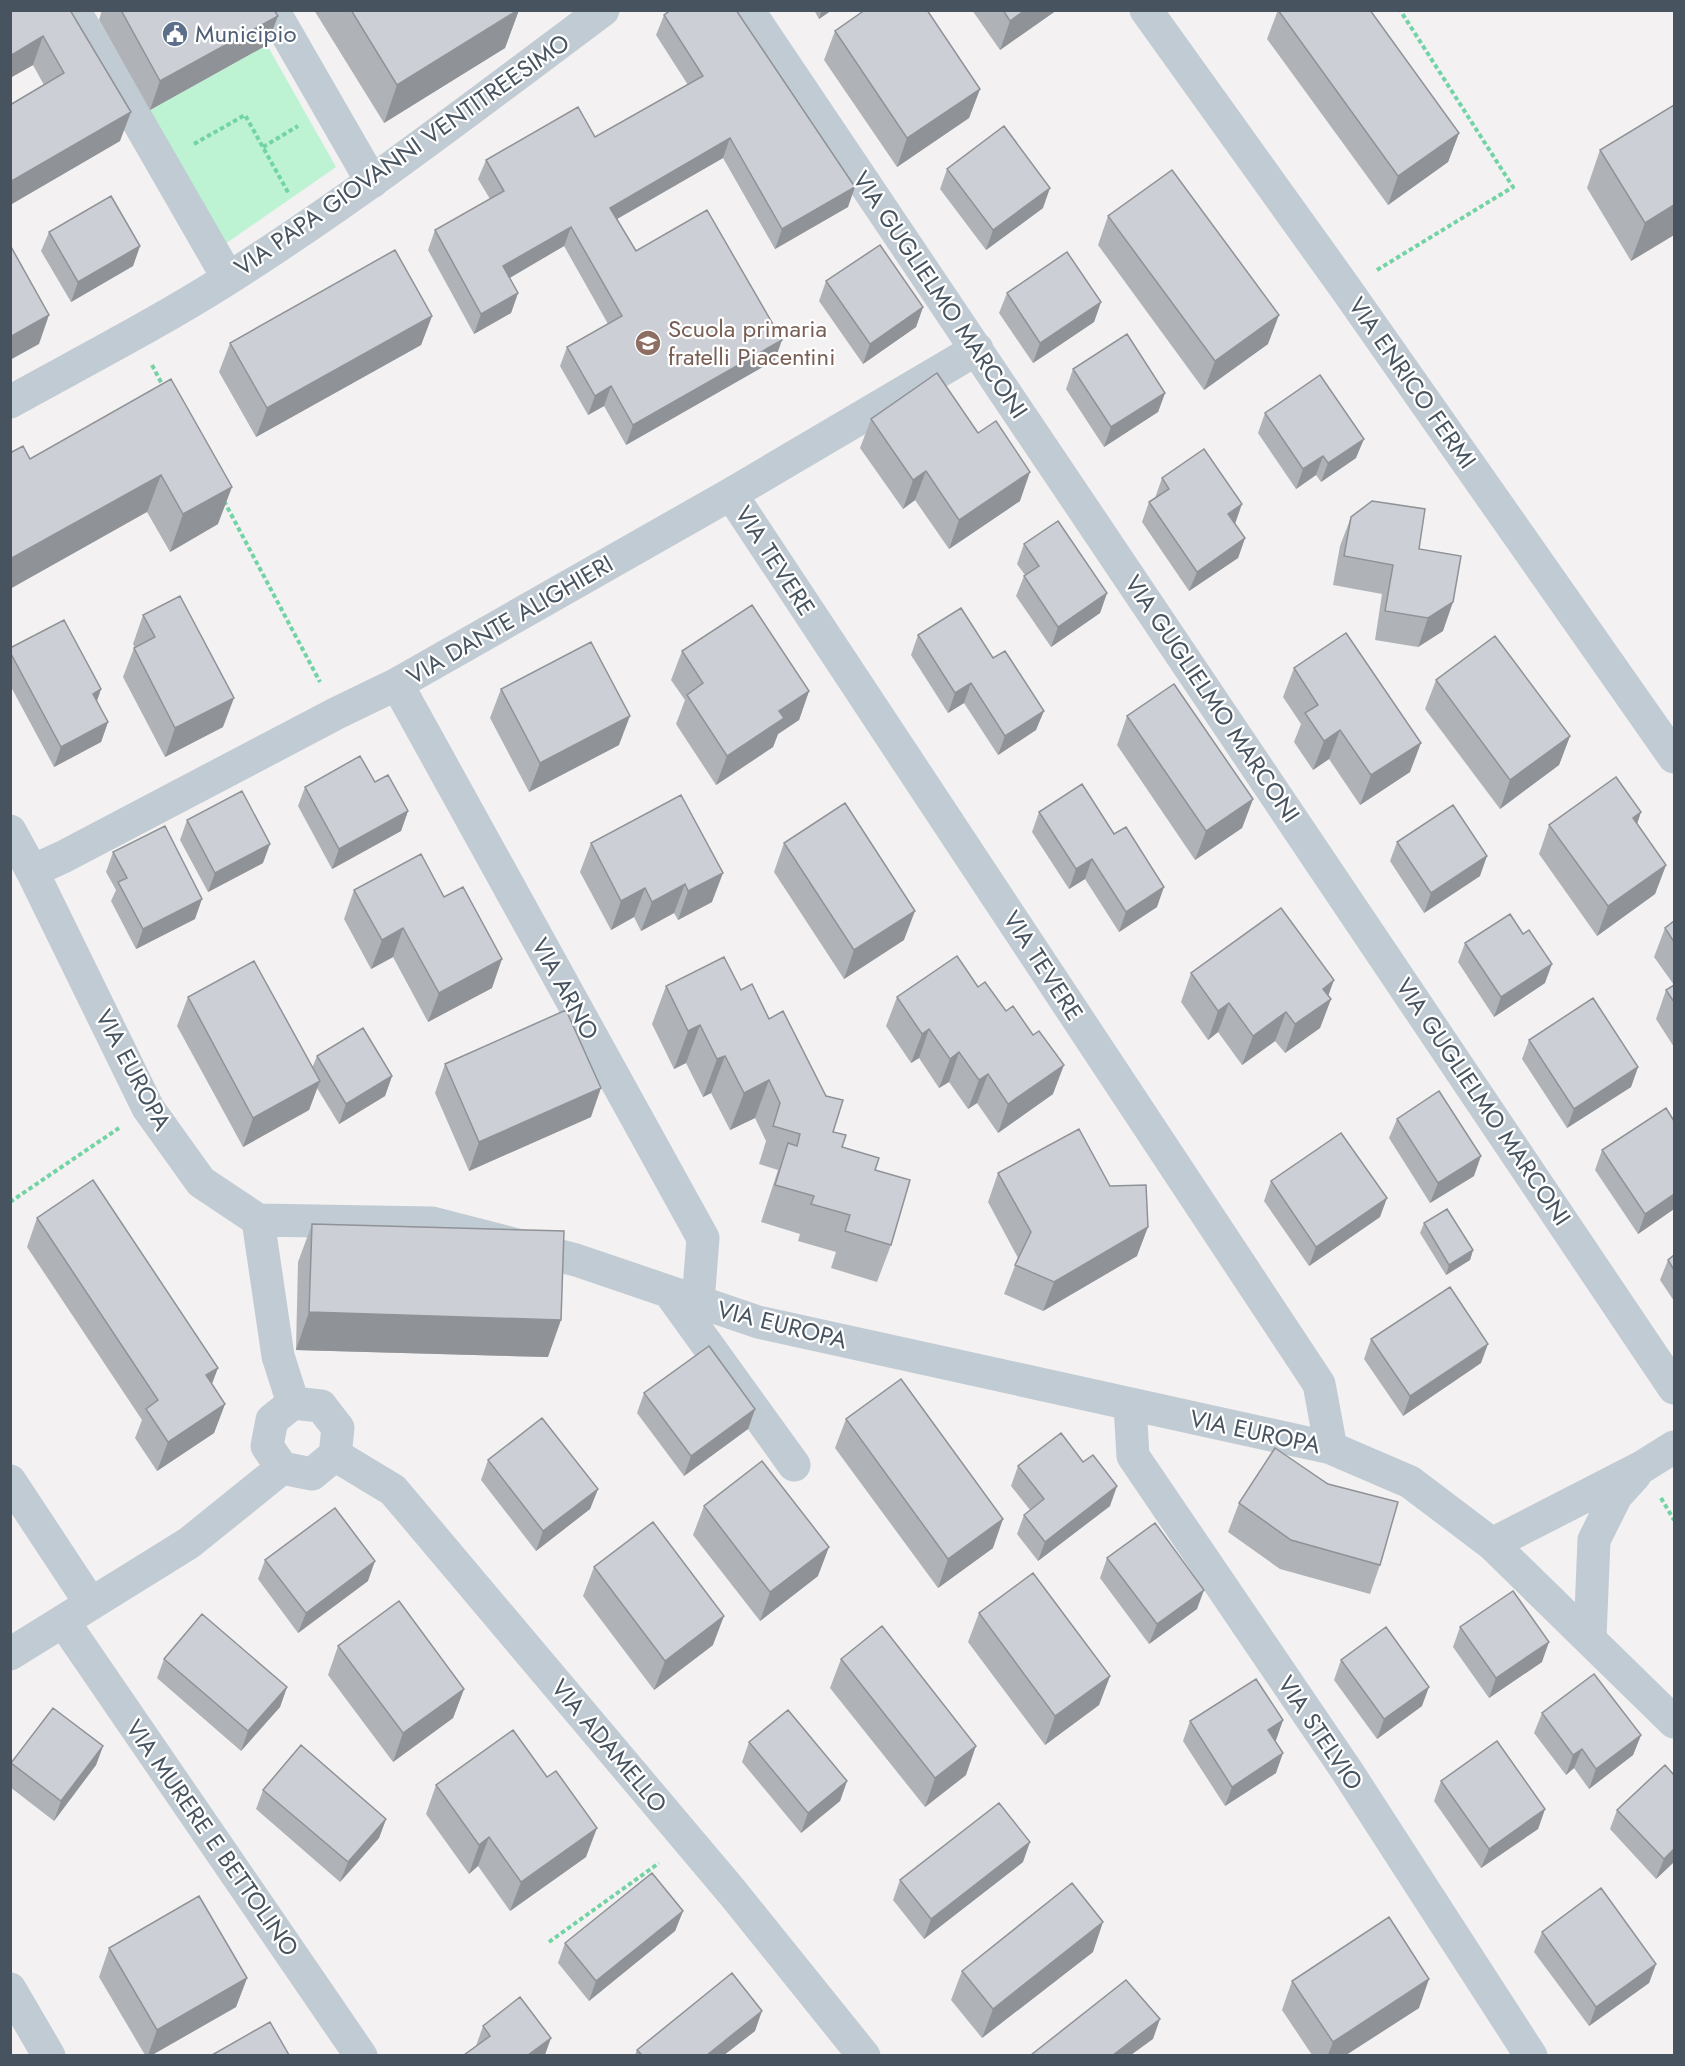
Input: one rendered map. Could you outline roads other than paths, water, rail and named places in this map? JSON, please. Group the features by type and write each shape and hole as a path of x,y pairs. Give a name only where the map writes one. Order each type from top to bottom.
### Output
{"street":[{"path":"74,10 228,278"},
{"path":"273,10 372,182"},
{"name":"VIA PAPA GIOVANNI VENTITREESIMO","path":"10,402 135,333 228,278 372,182 603,10"},
{"name":"VIA GUGLIELMO MARCONI","path":"748,10 1674,1388"},
{"name":"VIA ENRICO FERMI","path":"1146,10 1346,289 1674,757"},
{"name":"VIA DANTE ALIGHIERI","path":"32,871 63,857 336,713 397,684 730,494 977,349"},
{"name":"VIA TEVERE","path":"730,494 1319,1384 1331,1449"},
{"name":"VIA ARNO","path":"397,684 703,1238 684,1297"},
{"name":"VIA EUROPA","path":"10,831 32,871 148,1108 201,1182 258,1220 432,1223 576,1260 758,1322 1331,1449 1410,1482 1492,1544 1590,1637 1674,1722"},
{"path":"258,1220 278,1356 293,1403"},
{"path":"684,1297 794,1466"},
{"path":"293,1403 321,1407 338,1428 336,1455 312,1474 282,1468 267,1446 272,1420 293,1403"},
{"name":"VIA STELVIO","path":"1130,1405 1133,1456 1347,1771 1531,2055"},
{"path":"1492,1544 1642,1467 1674,1447"},
{"name":"VIA ADAMELLO","path":"336,1455 393,1490 689,1842 856,2053"},
{"path":"1590,1637 1594,1539 1616,1496 1642,1467"},
{"path":"10,1653 189,1543 282,1468"},
{"path":"10,1481 91,1604"},
{"name":"VIA MURERE E BETTOLINO","path":"63,1621 361,2055"},
{"path":"10,1989 49,2055"}],"place":[{"name":"Municipio","path":"175,34"},
{"name":"Scuola primaria fratelli Piacentini","path":"648,343"}]}
